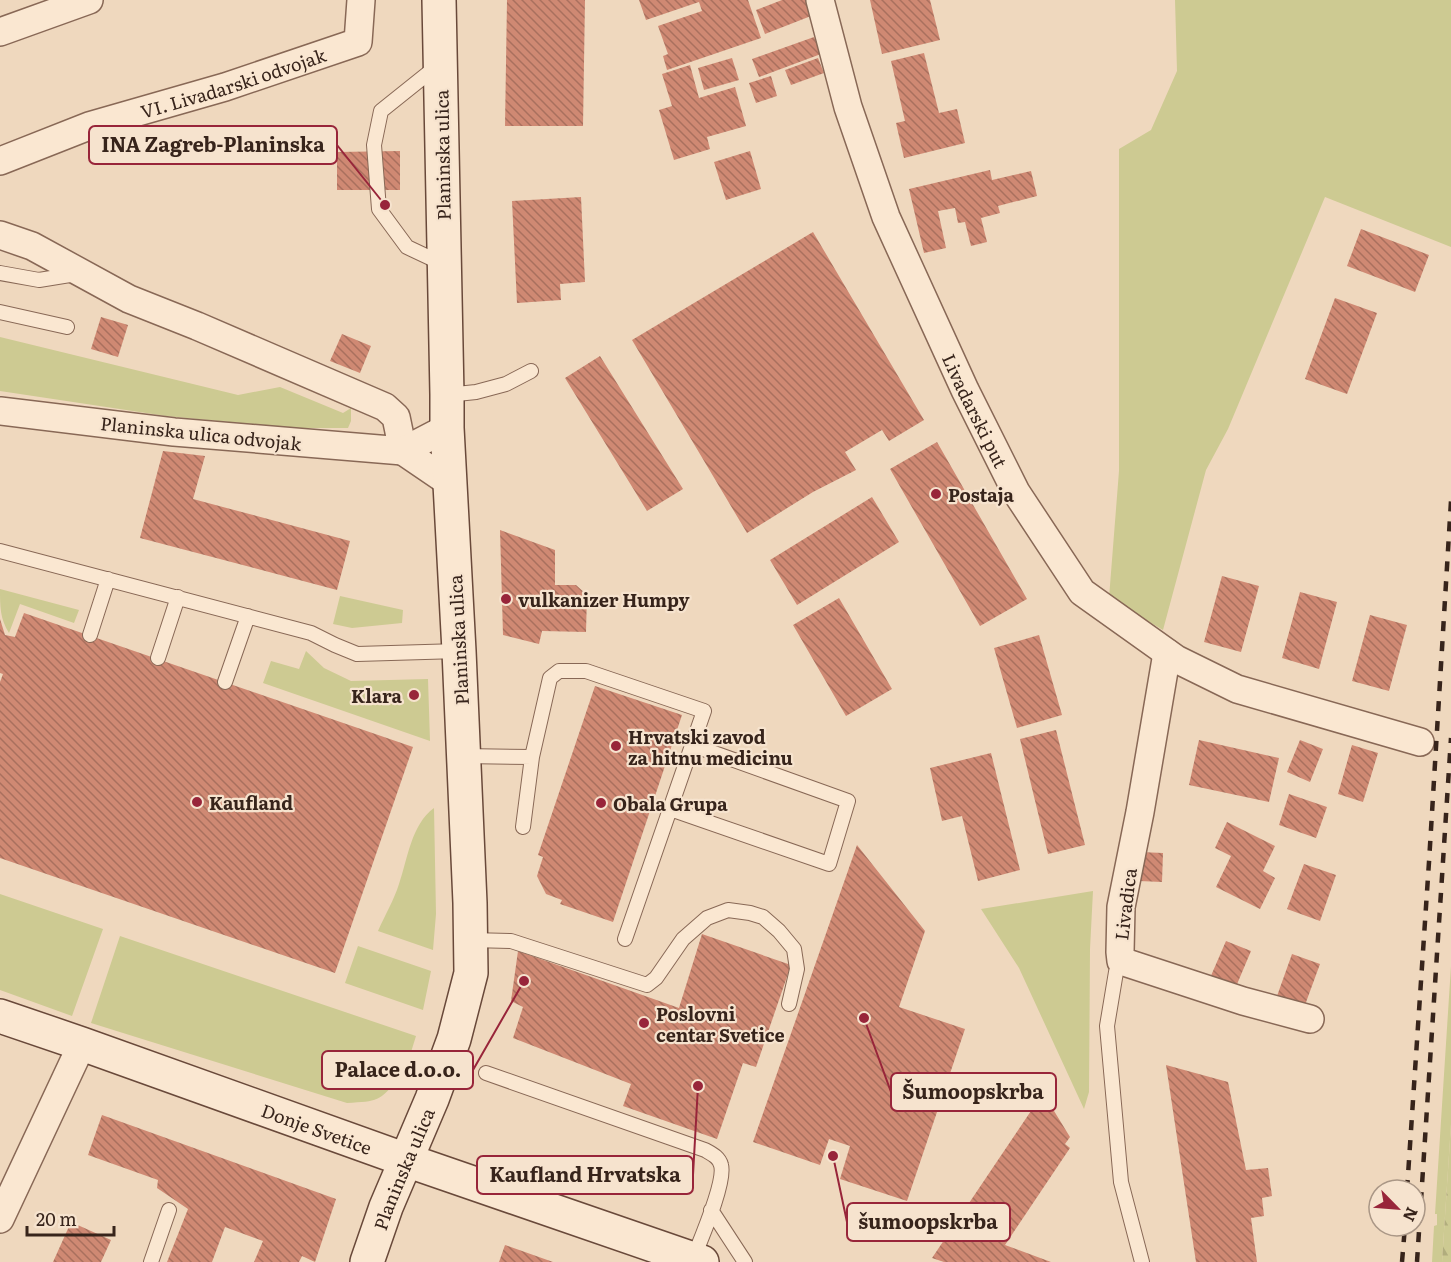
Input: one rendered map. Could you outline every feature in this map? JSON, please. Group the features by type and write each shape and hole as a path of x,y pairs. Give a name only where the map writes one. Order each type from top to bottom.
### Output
{"street":[{"path":"0,32 89,0"},
{"name":"VI. Livadarski odvojak","path":"0,161 89,126 225,87 358,42 361,0"},
{"name":"Planinska ulica","path":"367,1262 386,1207 432,1099 454,1039 471,972 459,651 447,428 439,0"},
{"name":"Livadarski put","path":"820,0 848,107 886,217 965,390 1016,492 1082,592 1176,659 1237,689 1419,742"},
{"path":"0,236 32,246 129,299 385,407 396,417 403,452 447,428"},
{"name":"Planinska ulica odvojak","path":"0,411 174,432 403,452 450,483"},
{"name":"Livadica","path":"1167,653 1121,907 1120,952 1122,961 1243,1001 1310,1019"},
{"name":"Donje Svetice","path":"0,1016 697,1260"},
{"path":"0,1220 82,1044"}],"lane":[{"path":"440,63 381,111 374,145 379,209 407,247 444,264"},
{"path":"0,273 39,280 81,273"},
{"path":"0,312 67,327"},
{"path":"447,395 476,392 506,384 531,371"},
{"path":"0,551 311,633 357,654 459,651"},
{"path":"90,635 108,579"},
{"path":"158,658 178,597"},
{"path":"225,682 248,616"},
{"path":"523,827 532,757 550,678 559,671 586,671 704,711 625,939"},
{"path":"670,810 829,864 848,801 692,746"},
{"path":"463,756 532,757"},
{"path":"471,940 511,941 647,985 656,978 683,939 707,918 728,910 750,913 763,917 794,949 797,969 789,1004"},
{"path":"1122,961 1116,972 1107,1026 1121,1182 1142,1262"},
{"path":"486,1072 705,1150 717,1157 722,1167 721,1183 697,1260"},
{"path":"151,1262 169,1210"},
{"path":"711,1210 745,1262"}],"green space":[{"path":"1175,0 1451,0 1451,247 1325,197 1228,429 1206,470 1163,630 1109,598 1119,471 1119,149 1151,130 1177,71"},
{"path":"0,337 238,395 280,387 343,413 351,408 351,421 348,428 294,428 166,416 0,391"},
{"path":"0,589 79,610 74,623 20,604 9,633 2,617"},
{"path":"340,596 403,610 402,623 352,628 333,624"},
{"path":"306,651 324,668 351,681 428,679 430,741 263,683 271,661 299,669"},
{"path":"434,808 436,914 433,950 378,931 397,890 415,833 426,815"},
{"path":"1093,891 1090,949 1089,1092 1084,1109 1019,968 981,909"},
{"path":"0,894 103,929 72,1016 0,990"},
{"path":"120,936 416,1036 403,1078 399,1078 387,1092 377,1099 347,1103 91,1023"},
{"path":"358,946 431,971 423,1010 345,983"},
{"path":"1451,966 1451,1124 1442,1262 1432,1262 1434,1226 1437,1225 1437,1214 1435,1214"},
{"path":"1451,1124 1451,1262 1442,1262"}],"building":[{"path":"507,0 585,0 583,126 505,126"},
{"path":"639,0 748,0 761,38 667,70 663,56 668,54 658,26 702,11 699,2 646,20"},
{"path":"782,0 805,0 811,16 765,34 756,10"},
{"path":"870,0 930,0 940,40 882,54"},
{"path":"814,37 821,54 759,77 752,59"},
{"path":"924,53 939,113 957,109 965,143 904,158 896,123 905,121 891,61"},
{"path":"732,58 739,80 704,90 698,68"},
{"path":"818,58 824,73 791,85 785,70"},
{"path":"690,65 699,98 735,87 746,126 707,137 710,149 674,160 659,110 672,106 662,74"},
{"path":"771,76 777,96 756,103 749,83"},
{"path":"400,151 400,190 337,190 337,152"},
{"path":"750,151 761,189 726,200 714,162"},
{"path":"990,170 992,180 1031,171 1037,196 998,206 1000,213 981,218 987,242 971,246 965,222 958,223 955,208 938,211 946,248 924,253 909,189"},
{"path":"581,197 585,282 560,284 561,300 517,303 512,201"},
{"path":"1361,229 1429,255 1415,292 1347,266"},
{"path":"813,232 924,420 889,441 882,430 845,452 856,470 813,492 747,533 632,340"},
{"path":"1335,298 1377,313 1347,394 1305,379"},
{"path":"101,317 128,325 118,357 91,349"},
{"path":"342,334 371,346 360,373 330,361"},
{"path":"600,356 683,489 647,511 565,378"},
{"path":"937,442 1027,599 980,626 890,469"},
{"path":"163,451 205,456 193,499 350,541 337,590 140,538"},
{"path":"872,497 899,542 797,605 770,560"},
{"path":"500,530 555,550 555,585 576,585 587,595 586,632 542,631 539,644 503,635"},
{"path":"1222,576 1259,586 1241,652 1204,642"},
{"path":"1300,592 1337,602 1319,669 1282,658"},
{"path":"839,598 892,689 846,716 793,625"},
{"name":"Kaufland","path":"24,613 413,747 335,973 0,858 0,682 3,674 0,673 0,619 5,635 15,637"},
{"path":"1370,615 1407,625 1389,691 1352,681"},
{"path":"1039,635 1062,715 1017,728 994,648"},
{"path":"595,686 682,715 613,922 560,904 562,900 546,894 537,876 543,857 538,855"},
{"path":"1056,730 1085,845 1048,854 1020,739"},
{"path":"1199,740 1279,758 1269,802 1189,785"},
{"path":"1300,740 1323,749 1310,782 1287,772"},
{"path":"1352,745 1378,753 1363,802 1338,794"},
{"path":"991,753 1020,870 978,881 962,816 942,821 930,768"},
{"path":"1289,794 1327,807 1316,838 1279,825"},
{"path":"1227,822 1275,846 1263,871 1275,878 1260,909 1216,887 1231,856 1215,848"},
{"path":"857,845 925,931 899,1007 965,1029 907,1201 840,1179 850,1146 829,1139 820,1165 753,1142"},
{"path":"1140,852 1163,853 1162,882 1139,881"},
{"path":"1304,864 1336,875 1320,921 1287,909"},
{"name":"Poslovni centar Svetice","path":"702,934 791,965 756,1067 743,1063 717,1139 623,1106 631,1084 513,1038 523,1007 511,1001 518,951 679,1008"},
{"path":"1226,941 1251,951 1235,989 1210,978"},
{"path":"1292,954 1320,964 1305,1005 1277,996"},
{"path":"1166,1065 1228,1082 1246,1170 1268,1168 1272,1196 1262,1198 1264,1216 1251,1218 1257,1262 1196,1262"},
{"path":"1043,1093 1070,1137 1065,1144 1070,1148 1005,1245 1051,1262 944,1262 932,1258"},
{"path":"102,1115 336,1199 315,1262 302,1256 299,1262 254,1262 263,1241 225,1227 212,1262 167,1262 188,1209 157,1188 158,1180 88,1155"},
{"path":"71,1222 111,1240 101,1262 53,1262"},
{"path":"505,1245 553,1262 499,1262"}],"railway":[{"path":"1408,1178 1451,501"},
{"path":"1417,1262 1451,738"},
{"path":"1402,1262 1404,1238"}],"place":[{"name":"INA Zagreb-Planinska","path":"385,205"},
{"name":"Postaja","path":"936,494"},
{"name":"vulkanizer Humpy","path":"506,599"},
{"name":"Klara","path":"414,695"},
{"name":"Hrvatski zavod za hitnu medicinu","path":"616,746"},
{"name":"Kaufland","path":"197,802"},
{"name":"Obala Grupa","path":"601,803"},
{"name":"Palace d.o.o.","path":"524,981"},
{"name":"Šumoopskrba","path":"864,1018"},
{"name":"Poslovni centar Svetice","path":"644,1023"},
{"name":"Kaufland Hrvatska","path":"698,1086"},
{"name":"šumoopskrba","path":"833,1156"}]}
